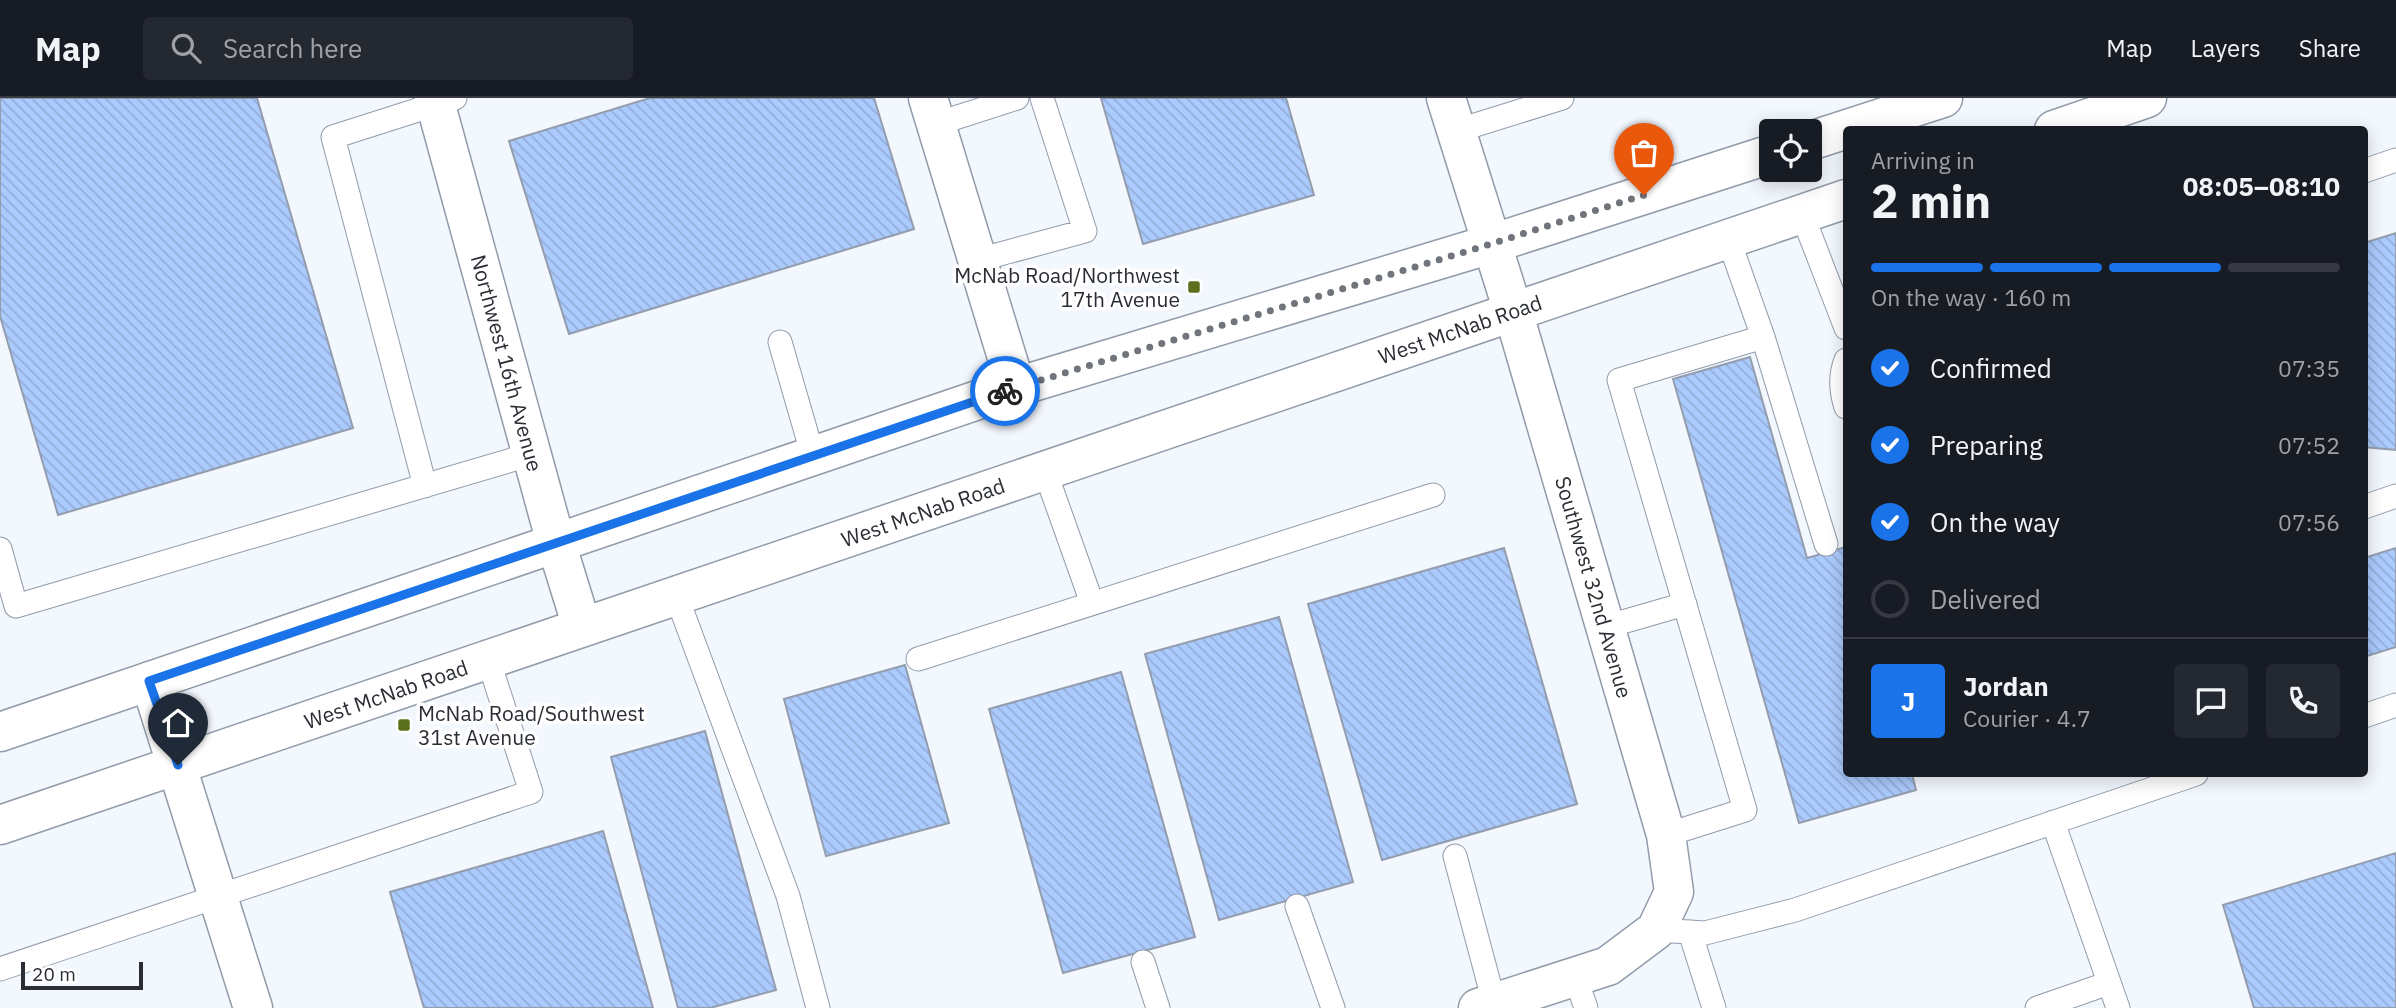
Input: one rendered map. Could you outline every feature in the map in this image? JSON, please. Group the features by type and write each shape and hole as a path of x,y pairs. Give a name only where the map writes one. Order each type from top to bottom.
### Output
{"main road":[{"path":"1856,126 1943,98"},
{"path":"2065,126 2147,98"},
{"name":"Northwest 16th Avenue","path":"442,100 532,454 582,627"},
{"path":"932,111 1016,387"},
{"name":"Southwest 32nd Avenue","path":"1451,114 1513,311 1666,835 1674,892 1673,931"},
{"path":"1822,137 1843,130"},
{"path":"0,732 1016,387 1491,244 1759,158"},
{"name":"West McNab Road","path":"0,825 1843,200"},
{"path":"149,681 178,765 253,1008"},
{"path":"1486,1005 1581,992 1608,965 1673,931"}],"lane":[{"path":"932,111 1017,98"},
{"path":"978,260 1084,231 1042,98"},
{"path":"1451,114 1562,98"},
{"path":"425,486 333,137 442,100"},
{"path":"2368,170 2396,160"},
{"path":"1802,214 1843,320"},
{"path":"1728,239 1763,337 1826,544"},
{"path":"1666,835 1745,810 1619,380 1763,337"},
{"path":"780,342 813,456"},
{"path":"1843,368 1843,400"},
{"path":"0,548 16,606 532,454"},
{"path":"1045,471 1092,603"},
{"path":"918,659 1433,495"},
{"path":"2368,506 2396,496"},
{"path":"676,595 788,896 818,1008"},
{"path":"1605,627 1685,604"},
{"path":"0,969 531,792 488,659"},
{"path":"2368,715 2396,705"},
{"path":"1673,931 1704,933 1795,910 2187,777"},
{"path":"2053,822 2118,1008"},
{"path":"1455,856 1486,1005"},
{"path":"1297,906 1333,1008"},
{"path":"1673,931 1714,1008"},
{"path":"1143,962 1158,1008"},
{"path":"2037,1008 2109,983"}],"building":[{"path":"0,98 257,98 353,428 58,515 0,316"},
{"path":"650,98 874,98 914,229 569,334 509,141"},
{"path":"1101,98 1286,98 1314,195 1143,244"},
{"path":"2396,233 2396,450 2368,447 2368,242"},
{"path":"1750,357 1807,558 1843,548 1843,777 1913,777 1916,790 1799,823 1673,379"},
{"path":"1504,548 1577,804 1382,860 1308,604"},
{"path":"2396,548 2396,647 2368,656 2368,557"},
{"path":"1279,617 1353,882 1219,920 1145,654"},
{"path":"905,665 949,823 826,856 784,699"},
{"path":"1121,672 1195,937 1063,973 989,709"},
{"path":"705,731 776,990 710,1008 678,1008 611,757"},
{"path":"603,831 653,1008 424,1008 390,892"},
{"path":"2396,853 2396,1008 2254,1008 2223,905"}],"way so far":[{"path":"1005,391 1644,195"}],"place":[{"name":"McNab Road/Northwest 17th Avenue","path":"1194,287"},
{"name":"McNab Road/Southwest 31st Avenue","path":"404,725"}],"route":[{"path":"178,765 149,681 1005,391"}]}
